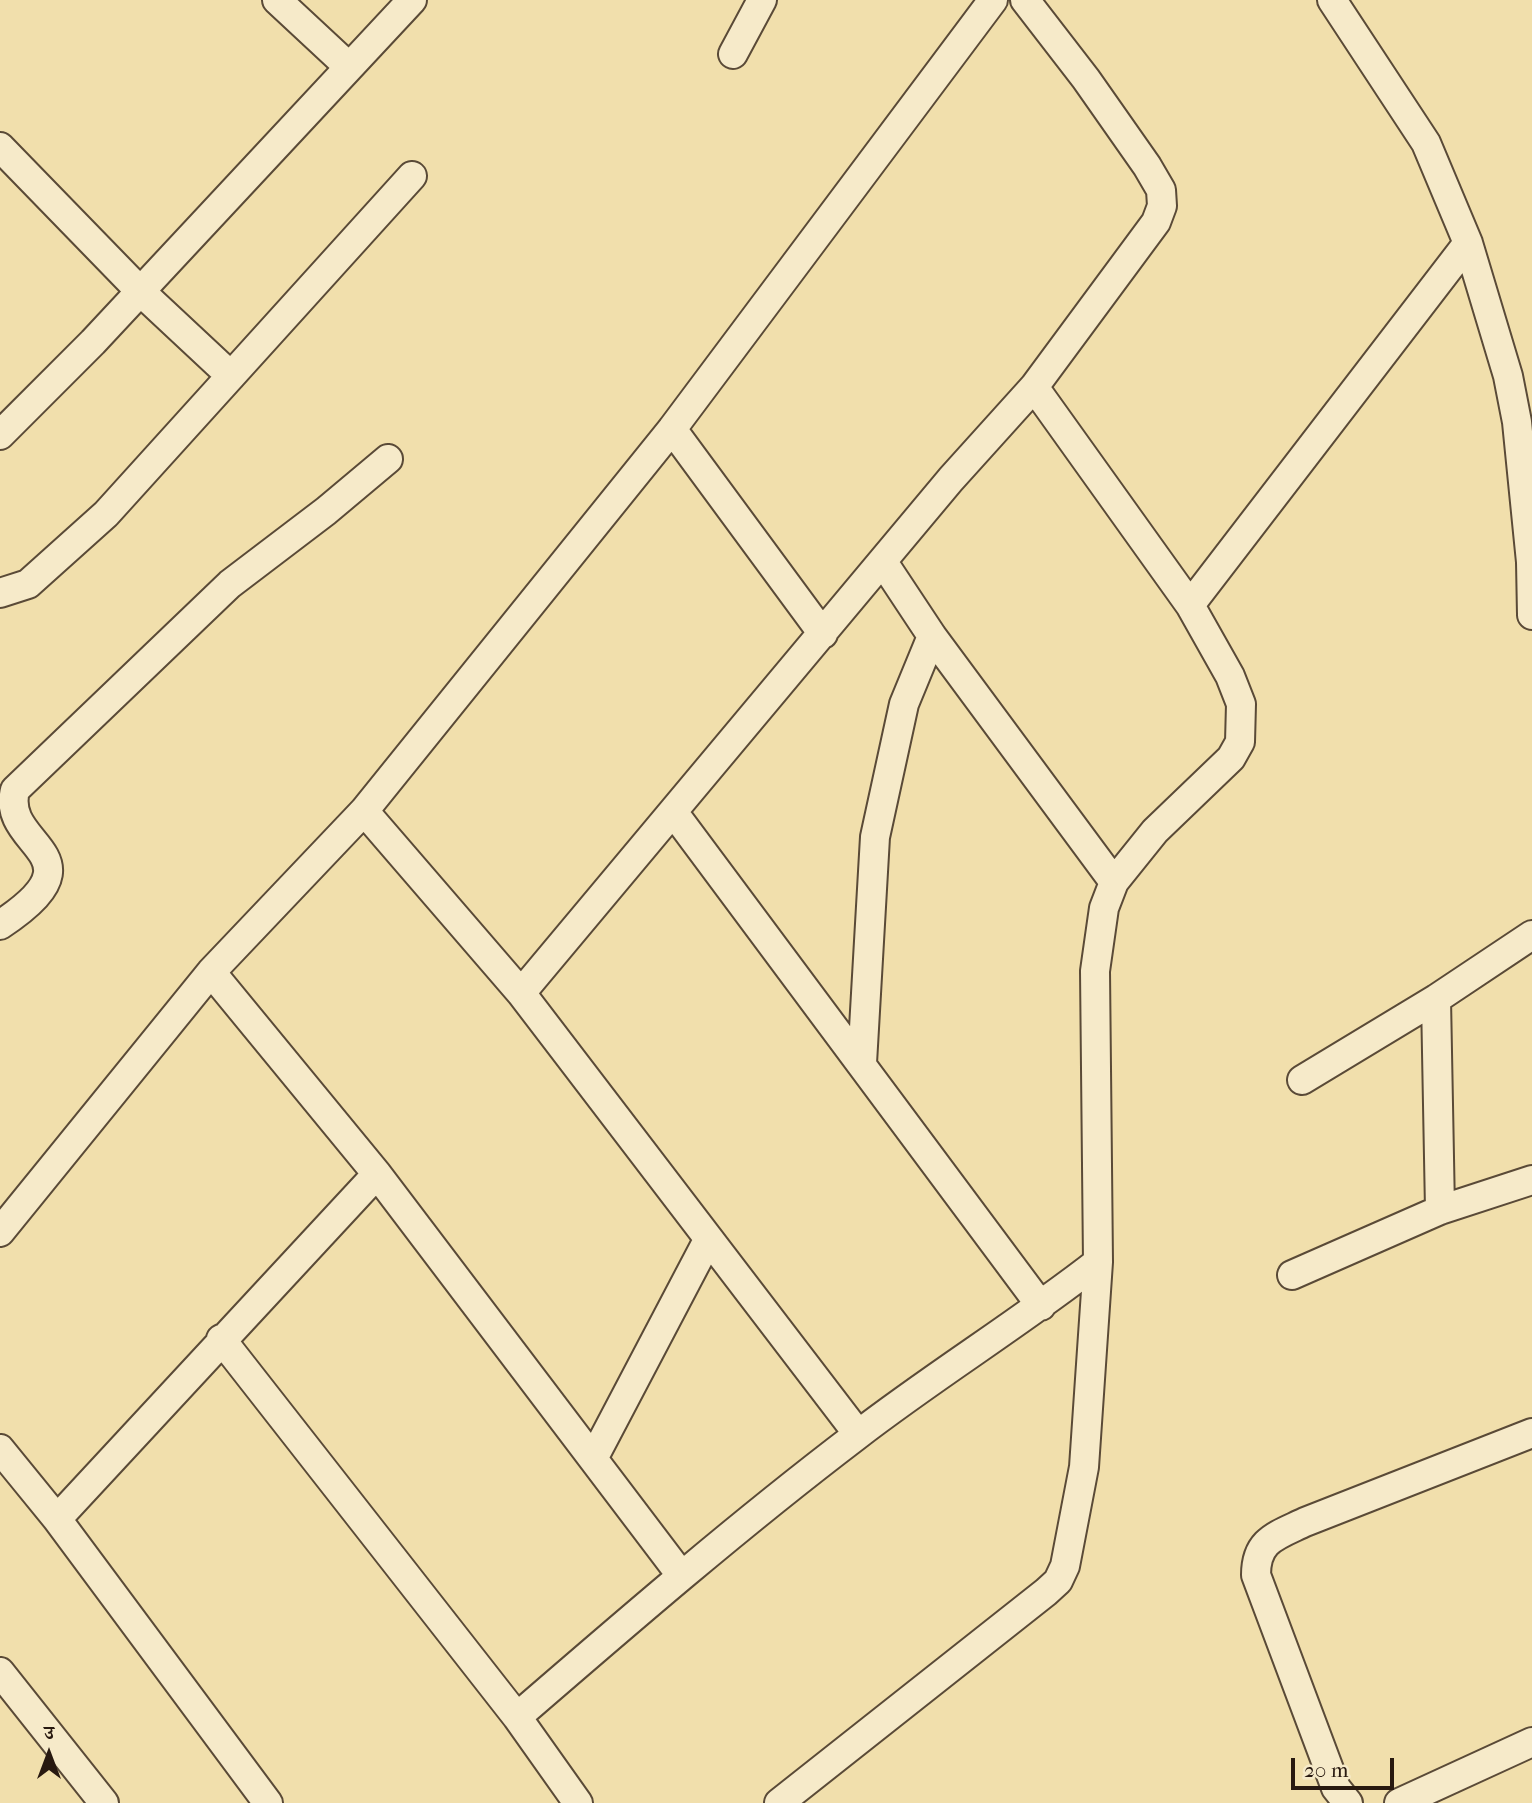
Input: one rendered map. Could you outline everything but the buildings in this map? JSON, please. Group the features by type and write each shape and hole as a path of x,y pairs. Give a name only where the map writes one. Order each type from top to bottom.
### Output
{"street":[{"path":"276,0 349,67"},
{"path":"0,435 140,291 412,0"},
{"path":"733,54 762,0"},
{"path":"0,1232 211,972 364,811 672,429 993,0"},
{"path":"522,993 951,479 1034,387 1156,222 1161,206 1161,190 1147,166 1086,79 1025,0"},
{"path":"1332,0 1426,143 1468,243 1508,376 1517,422 1531,562 1532,615"},
{"path":"0,147 140,291 231,376"},
{"path":"0,593 29,584 106,514 412,176"},
{"path":"1190,605 1468,243"},
{"path":"779,1803 1058,1581 1065,1566 1084,1467 1098,1262 1095,971 1104,908 1114,882 1155,831 1231,758 1240,742 1241,704 1230,676 1190,605 1034,387"},
{"path":"672,429 823,634"},
{"path":"0,925 19,912 48,879 49,869 44,857 13,812 15,790 230,584 326,511 388,459"},
{"path":"883,562 932,636 1114,882"},
{"path":"862,1063 875,837 904,704 932,636"},
{"path":"364,811 522,993 858,1434"},
{"path":"674,813 1041,1306"},
{"path":"1302,1080 1436,999 1532,935"},
{"path":"211,972 377,1174 681,1575"},
{"path":"1436,999 1440,1210"},
{"path":"57,1519 221,1339 377,1174"},
{"path":"1292,1275 1440,1210 1532,1180"},
{"path":"594,1457 708,1240"},
{"path":"517,1717 681,1575 858,1434 1041,1306 1098,1262"},
{"path":"221,1339 517,1717 578,1803"},
{"path":"1348,1803 1336,1788 1256,1575 1256,1560 1261,1547 1275,1536 1305,1522 1532,1433"},
{"path":"0,1449 57,1519 268,1803"},
{"path":"0,1672 104,1803"},
{"path":"1399,1803 1532,1742"}]}
